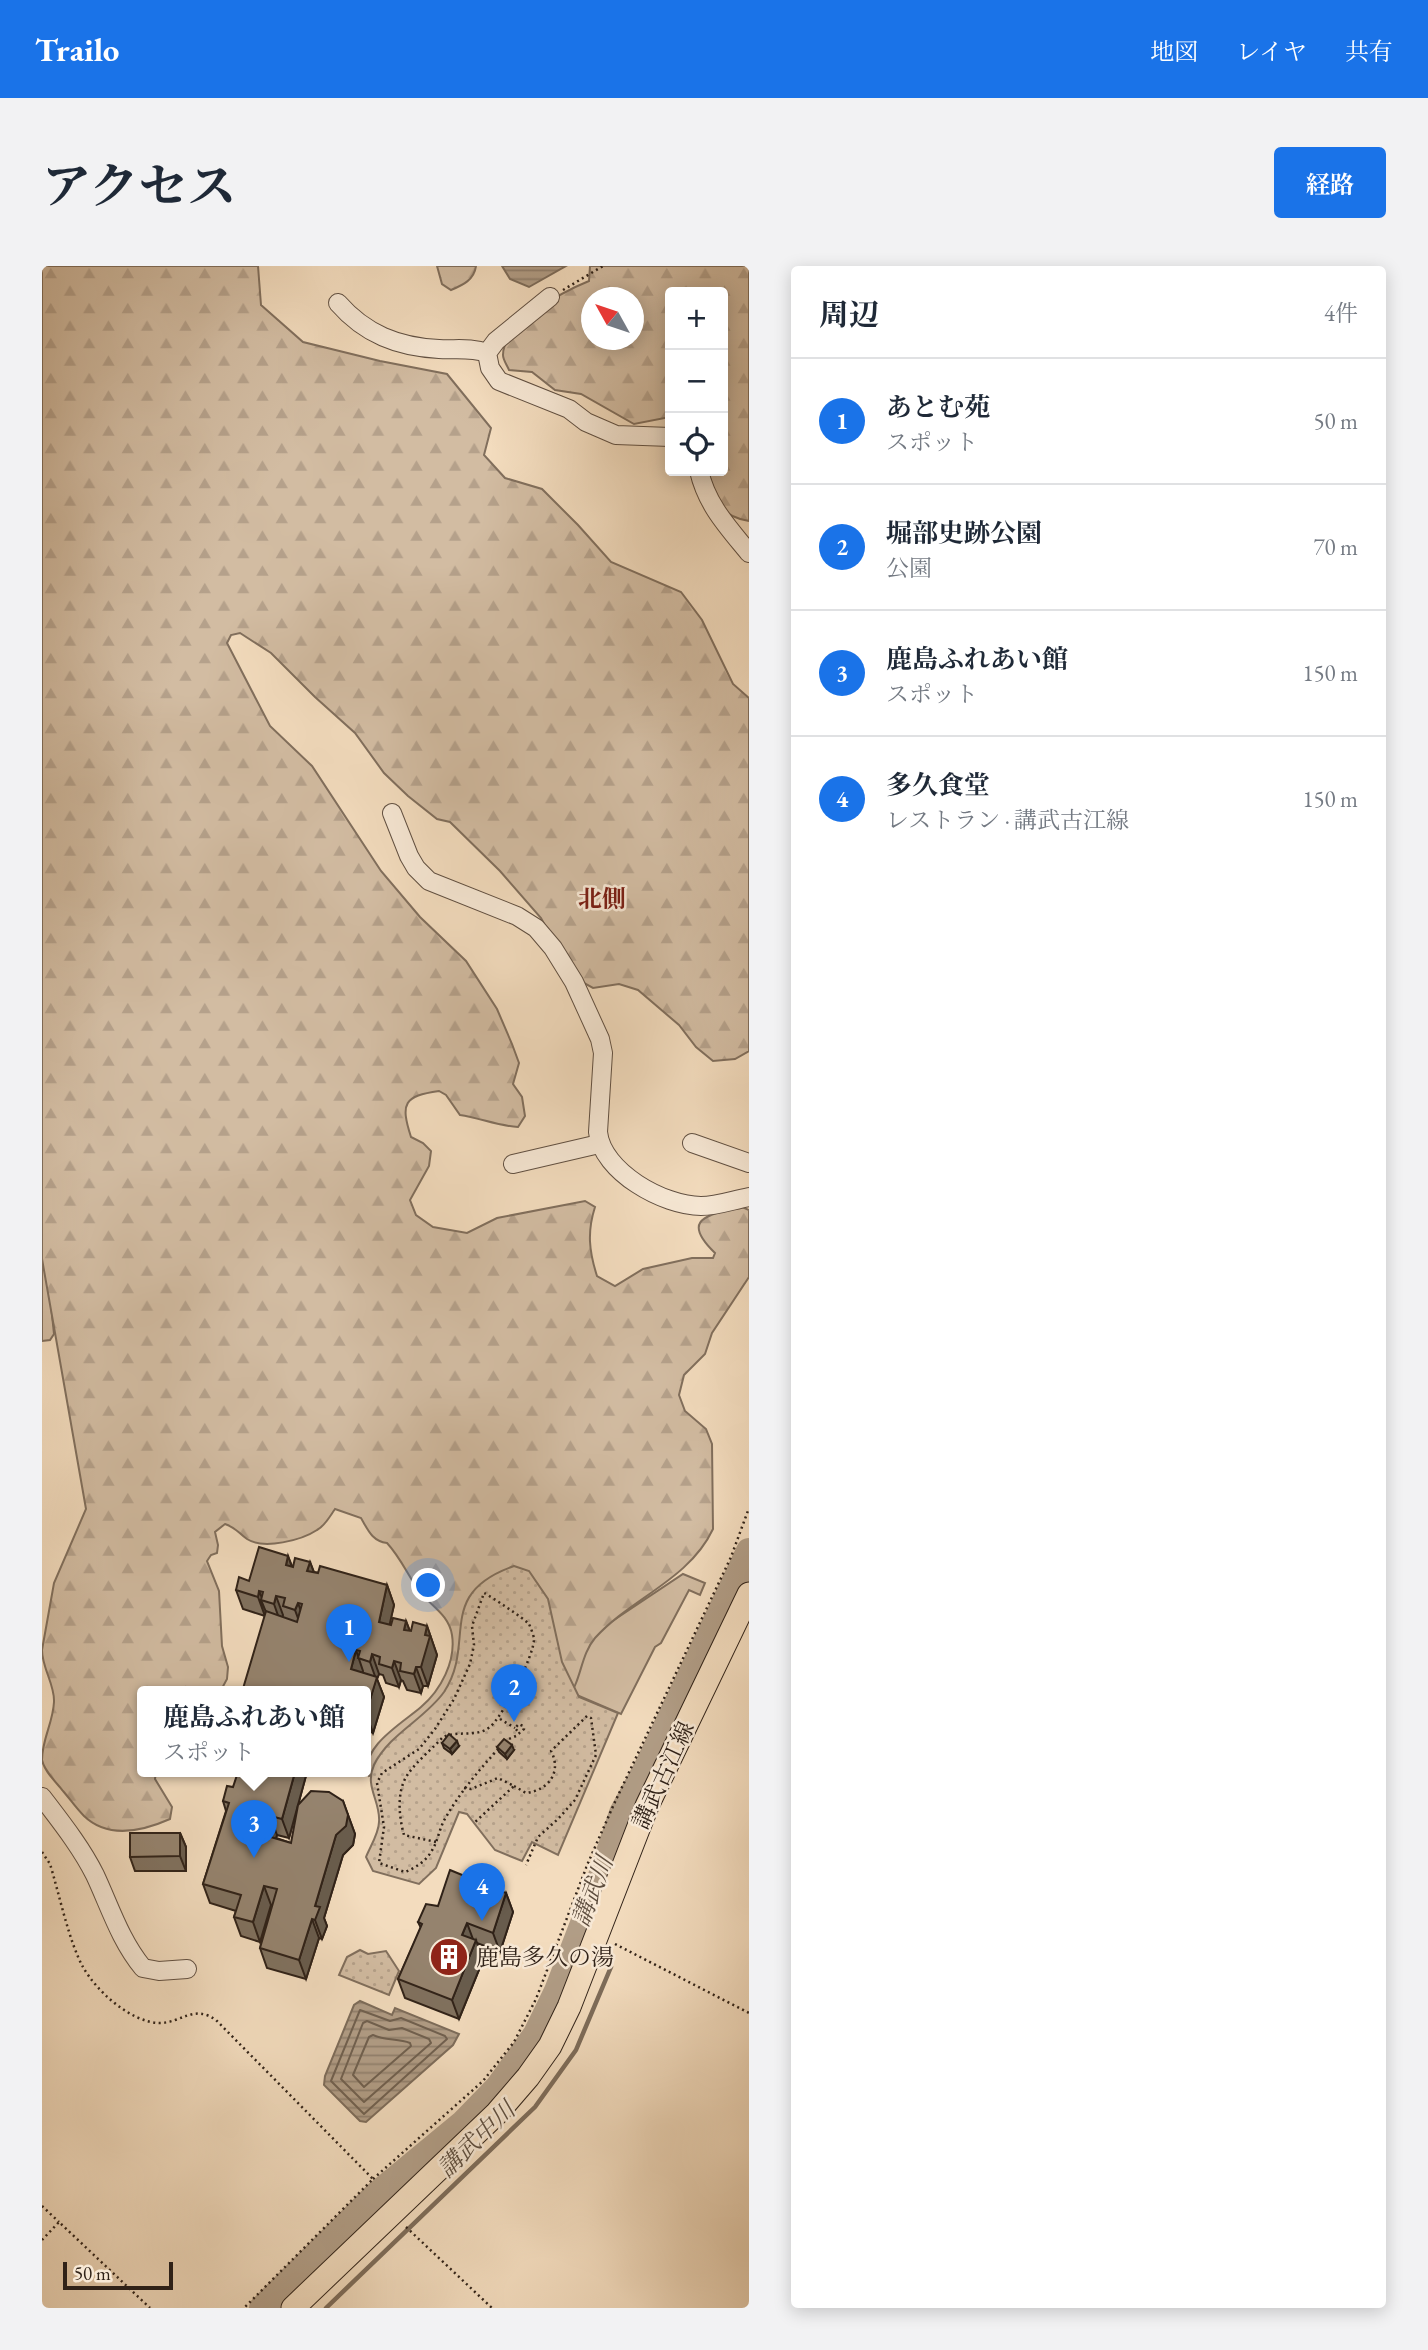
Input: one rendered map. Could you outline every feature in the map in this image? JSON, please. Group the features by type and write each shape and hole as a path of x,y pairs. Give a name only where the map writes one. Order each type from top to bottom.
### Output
{"main road":[{"name":"講武古江線","path":"293,2308 497,2113 550,2046 569,2007 647,1806 749,1594"}],"street":[{"path":"550,297 496,341 487,353 490,368 499,380 569,409 599,429 616,435 665,437"},
{"path":"338,303 355,322 370,332 408,345 439,349 478,349 487,353"},
{"path":"700,476 703,490 715,511 749,554"},
{"path":"392,813 416,868 429,881 517,916 536,928 553,948 574,982 600,1039 603,1053 599,1096 599,1144 610,1159 641,1187 685,1205 701,1206 749,1197"},
{"path":"692,1143 749,1163"},
{"path":"513,1164 599,1144"},
{"path":"42,1797 77,1844 94,1874 121,1936 138,1961 144,1968 159,1972 187,1969"}],"path":[{"path":"550,297 603,266"},
{"path":"244,2308 373,2179 483,2081 514,2042 536,1999 609,1816 731,1557 749,1508"},
{"path":"436,1842 404,1835 400,1803 407,1775 443,1737 481,1732 499,1718 526,1668 534,1639 528,1623 484,1592 472,1626 474,1645 470,1664 454,1699 435,1729 411,1755 382,1773 377,1783 384,1827 379,1863 405,1872 422,1862 431,1853 436,1842 437,1834 445,1818 464,1788 505,1740 524,1729 517,1724 515,1728"},
{"path":"464,1788 471,1789 498,1778 526,1793 544,1788 556,1770 551,1751 587,1716 591,1718 596,1755 575,1800 538,1837 526,1865"},
{"path":"499,1718 519,1733"},
{"path":"411,1755 418,1764"},
{"path":"474,1824 514,1786"},
{"path":"42,1852 50,1864 83,1968 106,1996 139,2019 160,2023 206,2013 373,2179"},
{"path":"597,1934 749,2013"},
{"path":"42,2206 150,2308"},
{"path":"391,2213 492,2308"},
{"path":"42,2240 59,2222"}],"green space":[{"path":"42,266 258,266 261,305 303,342 447,374 491,428 484,455 505,478 542,489 611,562 681,592 702,620 733,684 749,698 749,1051 735,1059 713,1061 696,1047 679,1025 638,990 619,984 593,988 573,977 541,918 500,871 450,822 437,819 408,796 384,773 355,733 271,653 240,633 231,635 227,643 270,726 312,766 381,871 420,917 466,961 497,1009 519,1063 513,1084 522,1097 525,1116 518,1127 460,1115 446,1095 439,1091 418,1096 408,1103 406,1116 411,1137 431,1151 429,1166 410,1200 416,1215 433,1227 467,1233 497,1218 585,1201 595,1207 590,1242 597,1276 615,1286 643,1269 692,1258 713,1258 715,1253 699,1233 702,1220 740,1206 749,1210 749,1277 712,1333 705,1354 684,1375 679,1395 685,1411 706,1429 712,1444 713,1529 690,1562 625,1611 595,1638 573,1690 559,1710 371,1775 371,1754 376,1746 428,1700 446,1674 453,1645 447,1622 420,1592 392,1549 368,1531 361,1518 335,1509 322,1526 310,1534 273,1544 254,1542 225,1524 215,1532 217,1553 211,1555 207,1561 219,1591 227,1679 223,1686 137,1686 137,1777 155,1777 172,1807 170,1819 149,1827 126,1831 104,1828 84,1816 45,1768 42,1760 54,1702 42,1650 54,1583 86,1509 42,1259"},
{"path":"437,266 476,266 464,284 451,290 442,284"},
{"path":"590,266 749,266 749,521 723,510 710,476 728,476 728,287 665,287 665,418 634,424 581,394 555,390 532,372 509,370 504,361 506,343 513,332 537,310 589,281"},
{"path":"42,1219 54,1334 50,1340 42,1341"},
{"path":"514,1566 529,1571 548,1599 562,1662 579,1697 618,1713 558,1855 532,1842 522,1861 495,1850 467,1814 459,1812 436,1868 419,1884 373,1871 366,1857 379,1826 371,1780 374,1765 389,1744 444,1692 458,1655 465,1605 474,1590 489,1577"},
{"path":"683,1574 705,1583 700,1595 689,1590 661,1643 655,1647 621,1714 565,1690 596,1632"},
{"path":"360,1950 368,1954 386,1951 399,1971 389,1995 339,1975 347,1957"}],"water":[{"path":"502,266 566,266 529,287 510,279"},
{"path":"360,2001 392,2015 395,2008 459,2034 453,2045 366,2122 360,2121 324,2085 325,2076 354,2005"}],"building":[{"path":"259,1547 288,1556 286,1565 293,1567 295,1558 310,1562 307,1571 318,1573 320,1566 387,1585 379,1622 391,1625 393,1618 406,1621 404,1630 411,1631 413,1622 427,1626 425,1635 430,1636 421,1667 416,1667 414,1674 400,1671 401,1663 394,1661 392,1668 379,1664 380,1657 372,1654 370,1662 358,1658 360,1651 356,1650 351,1669 377,1677 371,1697 371,1686 244,1686 266,1611 297,1622 302,1604 298,1603 295,1610 283,1606 285,1598 276,1596 274,1604 261,1600 263,1592 259,1591 258,1597 236,1590 239,1577 249,1581"},
{"path":"449,1734 457,1741 450,1749 442,1743"},
{"path":"504,1739 512,1745 505,1754 497,1747"},
{"path":"236,1777 294,1777 282,1819 270,1816 264,1835 291,1843 298,1805 311,1791 329,1792 343,1801 348,1815 346,1826 336,1835 315,1906 320,1907 315,1920 312,1919 299,1960 260,1948 277,1889 264,1886 253,1922 234,1917 241,1895 203,1884 229,1803 223,1801 227,1786 233,1787"},
{"path":"130,1833 180,1833 180,1856 130,1857"},
{"name":"鹿島多久の湯","path":"450,1870 506,1893 493,1933 467,1923 462,1935 476,1940 452,2000 398,1979 422,1924 418,1922 426,1904 438,1906"}],"waterway":[{"name":"講武川","path":"262,2308 377,2194 463,2123 498,2087 536,2034 557,1991 622,1813 646,1769 749,1551"},
{"name":"講武中川","path":"326,2308 535,2107 576,2050 611,1967"}],"place":[{"name":"あとむ苑","path":"349,1662"},
{"name":"堀部史跡公園","path":"514,1722"},
{"name":"鹿島ふれあい館","path":"254,1858"},
{"name":"多久食堂","path":"482,1921"},
{"name":"鹿島多久の湯","path":"449,1957"}],"district":[{"name":"北側","path":"602,898"}]}
